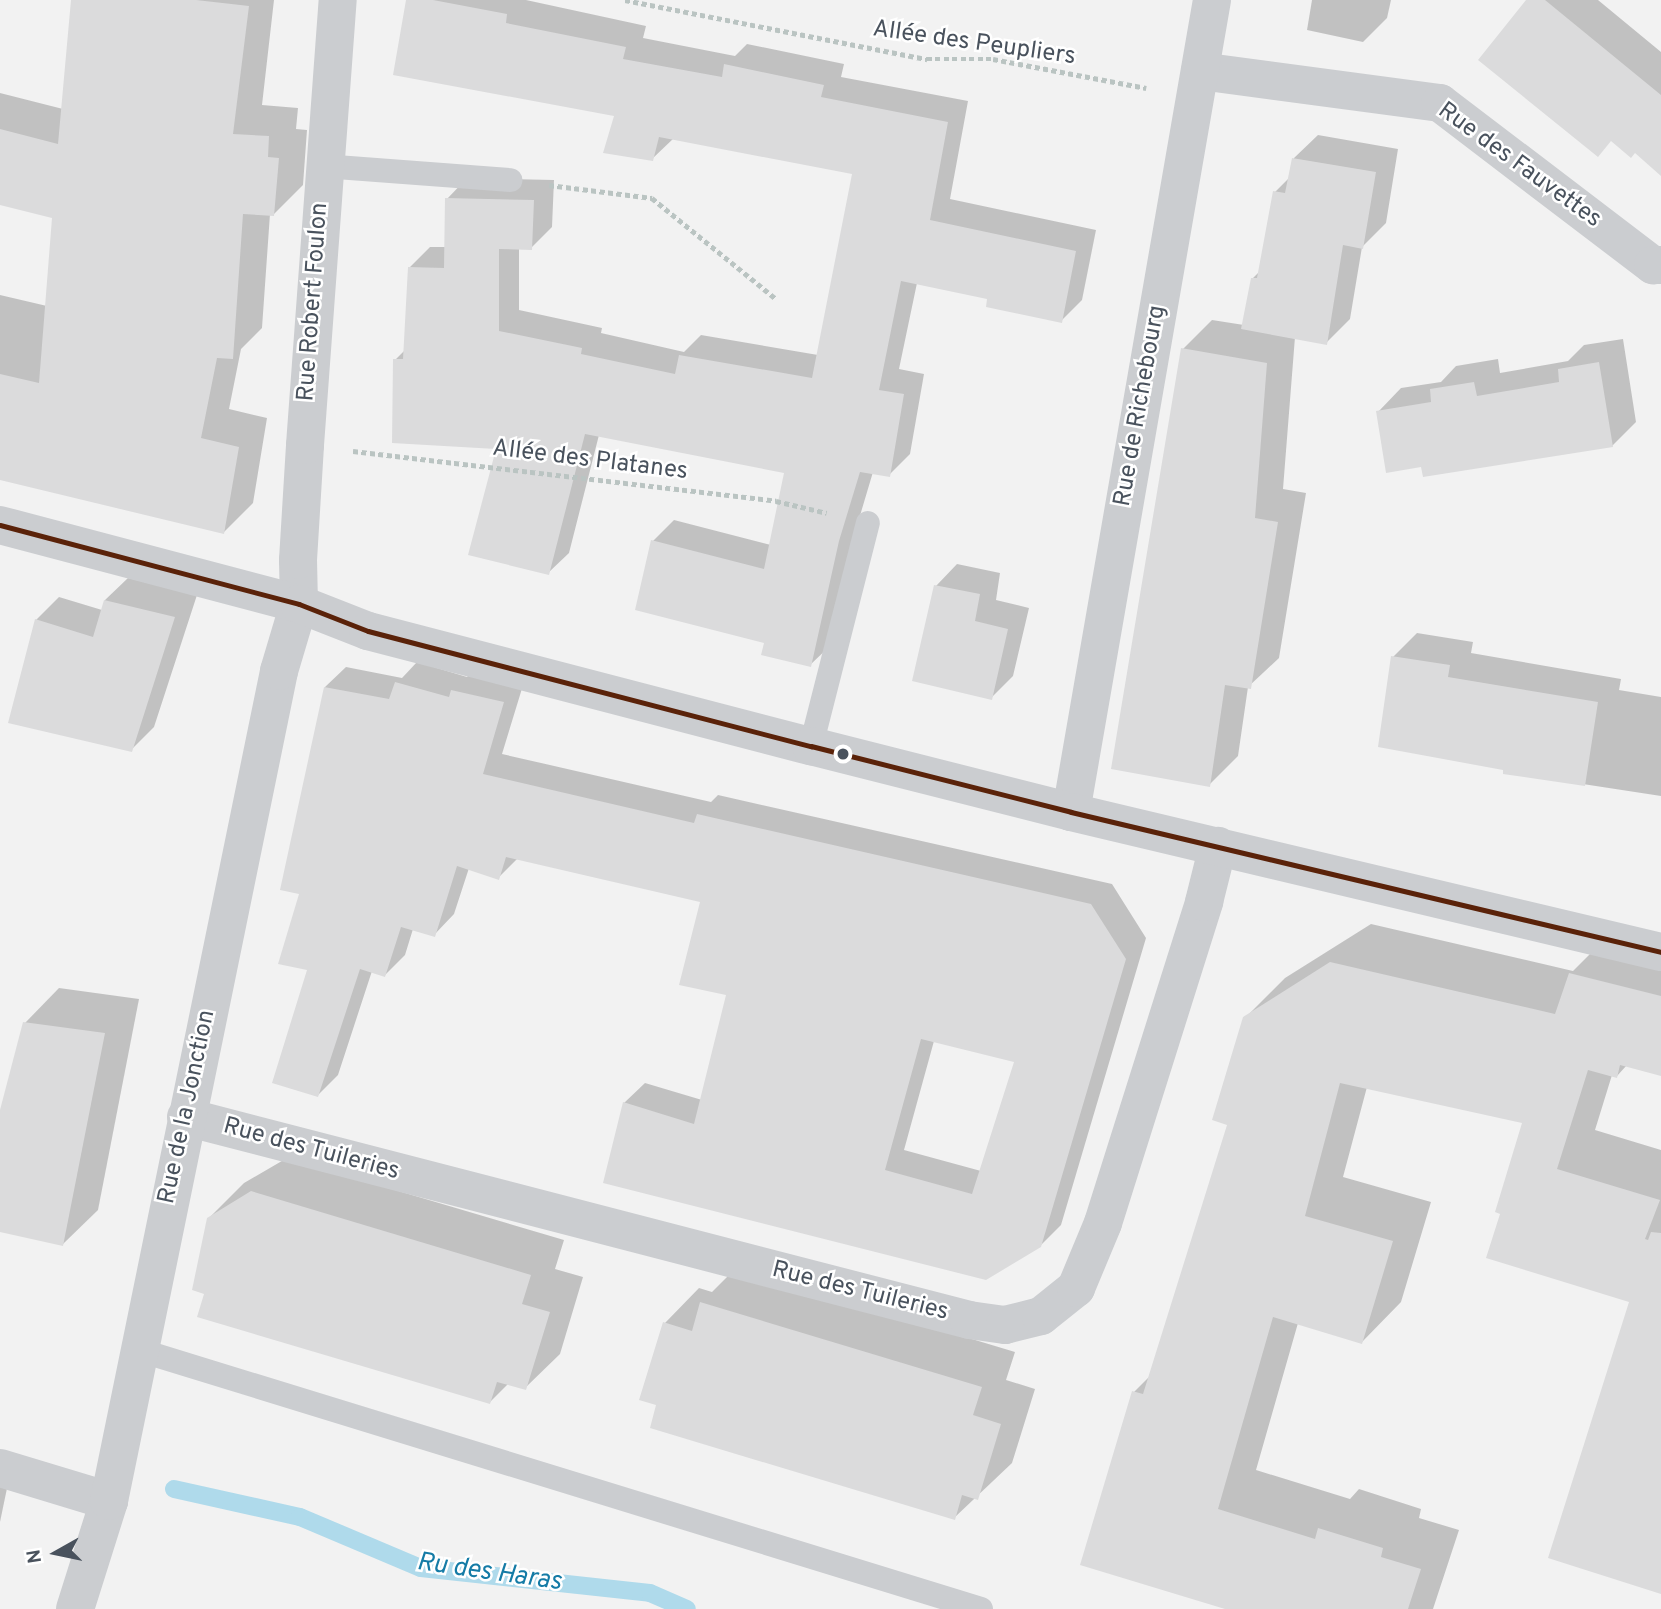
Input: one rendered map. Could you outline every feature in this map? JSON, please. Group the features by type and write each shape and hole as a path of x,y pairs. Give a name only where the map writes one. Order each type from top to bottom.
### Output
{"street":[{"name":"Rue Robert Foulon","path":"299,604 298,560 323,166 338,0"},
{"name":"Rue de Richebourg","path":"1071,812 1212,0"},
{"name":"Rue des Fauvettes","path":"1197,84 1440,103 1653,265 1661,265"},
{"path":"0,524 299,604 368,631 811,746 1071,812 1661,952"},
{"name":"Rue de la Jonction","path":"75,1609 109,1501 279,671 299,604"},
{"name":"Rue des Tuileries","path":"186,1117 969,1320 1005,1325 1041,1316 1076,1288 1103,1223 1204,902 1218,846"},
{"path":"0,1468 109,1501"}],"lane":[{"path":"323,166 510,180"},
{"path":"811,746 868,523"},
{"path":"139,1350 981,1609"}],"path":[{"name":"Allée des Peupliers","path":"625,0 927,59 993,59 1197,84"},
{"path":"510,180 652,198 775,298"},
{"name":"Allée des Platanes","path":"305,445 776,501 868,523"}],"building":[{"path":"71,0 196,0 249,6 233,134 269,136 268,157 279,158 274,216 243,214 233,359 217,358 201,438 239,447 224,534 0,480 0,374 39,383 52,218 0,205 0,129 58,144"},
{"path":"406,0 433,0 507,14 506,23 626,47 623,59 722,77 724,64 824,85 821,97 948,122 930,220 1076,251 1062,323 986,307 987,299 901,281 879,390 904,394 890,477 860,472 839,541 811,667 761,655 764,643 635,610 651,540 764,569 784,473 585,434 549,575 468,555 496,449 392,443 393,359 403,359 408,267 444,268 445,198 534,200 532,250 499,249 499,331 582,348 581,354 675,374 679,355 812,378 852,174 659,137 653,161 603,153 614,116 393,75"},
{"path":"1526,0 1545,0 1661,95 1661,176 1635,153 1631,158 1611,141 1598,157 1478,60"},
{"path":"1292,158 1376,172 1363,249 1343,245 1327,345 1241,329 1251,278 1257,278 1273,191 1285,193"},
{"path":"1181,348 1267,363 1255,518 1278,522 1251,689 1225,685 1210,787 1111,769"},
{"path":"1599,362 1613,447 1423,477 1421,467 1386,473 1376,411 1431,402 1430,389 1474,382 1477,396 1559,382 1558,369"},
{"path":"934,585 980,594 975,621 1008,629 992,700 912,681"},
{"path":"104,600 175,617 132,752 8,723 35,619 93,637"},
{"path":"1391,656 1450,665 1448,677 1598,702 1585,786 1503,774 1503,770 1378,747"},
{"path":"395,682 449,697 451,690 504,702 483,774 694,823 697,814 1091,904 1126,959 1041,1247 986,1280 603,1183 623,1102 694,1124 726,995 679,985 700,902 506,857 499,880 457,866 435,937 401,927 385,977 360,969 318,1097 272,1083 307,970 278,964 299,894 280,890 324,687 389,699","holes":["921,1039 1014,1062 972,1194 885,1170"]},
{"path":"1330,962 1555,1014 1569,973 1661,996 1661,1076 1620,1065 1617,1078 1588,1070 1557,1169 1660,1200 1645,1239 1648,1240 1651,1232 1661,1233 1661,1594 1548,1558 1629,1302 1486,1258 1500,1214 1495,1212 1522,1123 1340,1083 1305,1216 1393,1241 1362,1344 1273,1317 1218,1509 1315,1539 1318,1528 1383,1548 1381,1557 1421,1569 1408,1609 1225,1609 1080,1565 1132,1391 1143,1394 1227,1125 1212,1120 1243,1017"},
{"path":"23,1022 105,1033 63,1246 0,1232 0,1110"},
{"path":"251,1191 531,1275 522,1304 550,1312 526,1390 497,1382 490,1404 197,1317 204,1294 192,1290 207,1218"},
{"path":"700,1302 982,1387 973,1415 1001,1424 978,1500 962,1495 955,1520 650,1428 656,1405 639,1400 663,1322 692,1331"}],"waterway":[{"name":"Ru des Haras","path":"174,1489 300,1517 421,1568 650,1593 687,1609"}],"transit line":[{"path":"0,525 299,604 368,631 811,746 1071,812 1661,952"}]}
